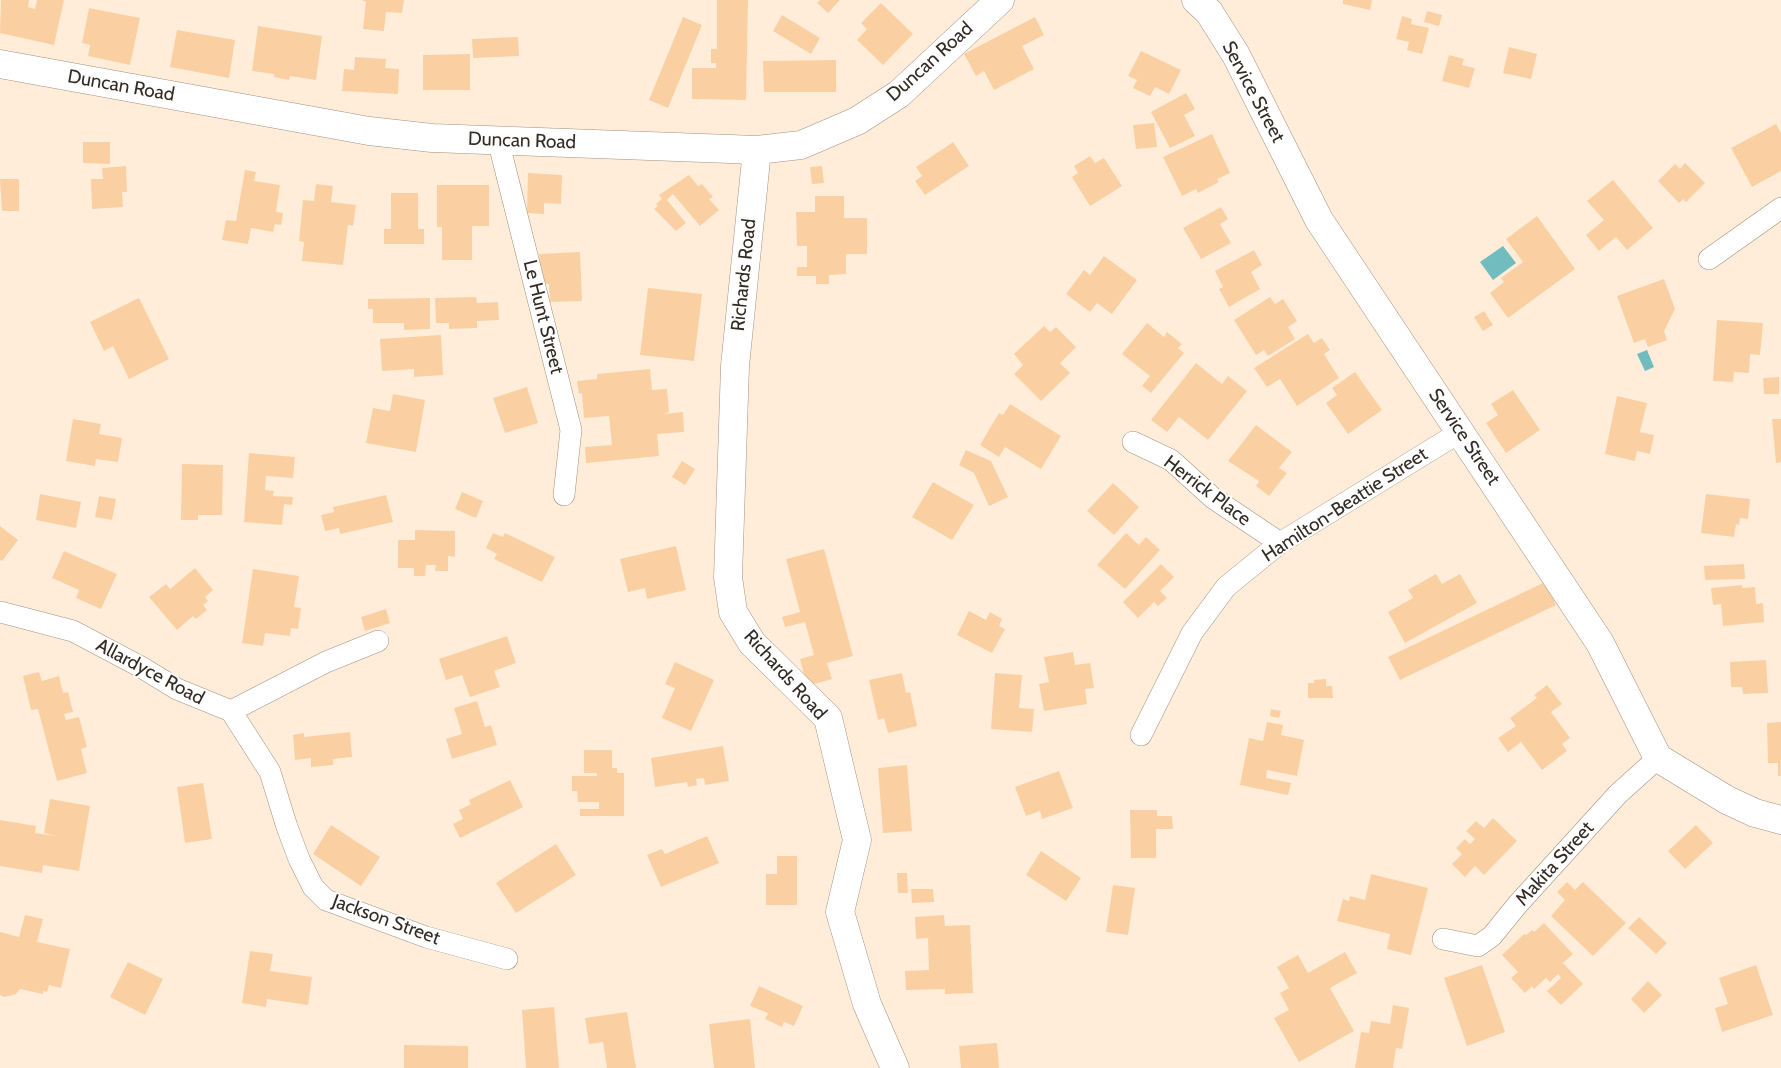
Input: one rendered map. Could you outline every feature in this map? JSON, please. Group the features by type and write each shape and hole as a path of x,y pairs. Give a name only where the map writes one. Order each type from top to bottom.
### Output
{"main road":[{"name":"Duncan Road","path":"0,64 369,131 432,138 757,150 801,145 857,121 899,94 1000,0"},
{"name":"Service Street","path":"1196,0 1209,12 1236,55 1319,220 1600,643 1658,758"},
{"name":"Richards Road","path":"757,150 735,366 728,577 733,612 752,643 828,718 857,840 840,912 867,1004 896,1068"},
{"path":"1658,758 1727,800 1755,813 1781,820"}],"street":[{"name":"Le Hunt Street","path":"498,140 572,430 564,495"},
{"path":"1709,259 1781,208"},
{"name":"Hamilton-Beattie Street","path":"1141,735 1192,633 1226,587 1280,543 1460,432"},
{"name":"Herrick Place","path":"1133,442 1171,460 1213,498 1280,543"},
{"name":"Allardyce Road","path":"0,612 73,631 141,667 176,689 231,711"},
{"path":"231,711 326,662 378,641"},
{"name":"Jackson Street","path":"231,711 270,772 299,859 313,887 326,900 426,937 507,959"},
{"name":"Makita Street","path":"1443,939 1478,946 1492,936 1523,897 1618,794 1658,758"}],"water":[{"path":"1503,246 1516,263 1493,280 1480,262"},
{"path":"1647,350 1654,367 1645,371 1637,354"}],"building":[{"path":"1,0 29,0 28,7 35,9 37,0 64,0 54,45 0,33"},
{"path":"362,0 404,0 402,13 386,12 384,31 363,29 366,2"},
{"path":"717,0 748,0 746,100 692,99 692,68 716,68 716,63 711,63 711,49 717,49"},
{"path":"820,0 840,0 828,13 817,3"},
{"path":"1343,0 1372,0 1370,10 1343,4"},
{"path":"881,3 913,34 883,65 857,40 867,29 861,23"},
{"path":"89,8 140,18 130,65 88,56 90,45 82,43"},
{"path":"1427,11 1442,15 1439,26 1424,22"},
{"path":"782,15 820,38 811,54 773,31"},
{"path":"1402,16 1412,19 1411,24 1429,28 1422,54 1407,50 1409,42 1396,39"},
{"path":"683,17 702,25 668,108 649,100"},
{"path":"1035,17 1044,35 1022,46 1034,69 994,90 984,71 976,76 964,54"},
{"path":"258,26 322,36 316,80 290,76 289,80 274,77 274,74 252,71"},
{"path":"177,30 235,40 229,78 170,67"},
{"path":"518,37 519,56 473,58 472,39"},
{"path":"1509,47 1537,54 1531,79 1503,73"},
{"path":"1141,51 1181,70 1169,94 1155,87 1150,96 1133,88 1137,80 1128,76"},
{"path":"470,54 470,90 423,90 423,55"},
{"path":"1449,55 1464,59 1462,65 1475,68 1469,88 1442,81"},
{"path":"355,57 386,59 385,68 399,69 398,94 342,91 344,69 354,70"},
{"path":"836,60 836,92 764,92 763,61"},
{"path":"1186,93 1195,109 1184,115 1195,136 1170,148 1151,112"},
{"path":"1154,123 1157,147 1136,149 1133,125"},
{"path":"1776,124 1781,133 1781,171 1752,187 1731,148"},
{"path":"1212,134 1230,173 1217,179 1219,182 1198,193 1196,189 1182,196 1163,157"},
{"path":"83,142 110,142 110,164 83,163"},
{"path":"953,142 969,166 925,195 915,181 922,176 916,167"},
{"path":"1090,156 1095,163 1104,158 1122,186 1090,206 1072,177 1078,173 1074,166"},
{"path":"1685,163 1705,183 1686,202 1683,199 1679,203 1658,181 1675,164 1680,169"},
{"path":"126,166 127,192 122,192 123,207 92,209 91,179 103,179 102,168"},
{"path":"822,166 824,183 812,184 810,167"},
{"path":"245,170 256,172 254,181 280,185 276,212 283,213 281,225 275,224 273,232 251,228 248,244 222,240 226,220 236,221"},
{"path":"528,173 562,175 561,204 544,203 544,214 527,213"},
{"path":"689,175 698,186 702,184 713,197 709,199 719,210 700,226 673,194 667,200 686,223 676,231 654,209 658,206 656,204 662,199 659,195"},
{"path":"0,179 19,179 19,211 2,211"},
{"path":"1613,180 1653,228 1627,250 1616,237 1599,251 1586,235 1604,220 1587,201"},
{"path":"316,184 333,186 331,202 356,205 353,226 348,225 343,265 302,261 304,242 299,241 303,200 314,201"},
{"path":"437,185 489,185 489,226 472,226 472,260 442,260 442,227 437,227"},
{"path":"391,193 418,193 418,229 424,229 424,244 384,244 384,229 391,229"},
{"path":"815,196 844,196 844,218 867,218 867,254 846,254 846,274 829,275 829,284 816,284 816,276 797,276 797,267 807,267 807,246 797,246 796,212 815,212"},
{"path":"1221,207 1228,219 1220,224 1231,243 1201,259 1183,228"},
{"path":"1537,216 1575,269 1508,318 1490,293 1504,282 1501,278 1523,262 1506,239"},
{"path":"1254,250 1262,265 1251,272 1260,289 1229,307 1219,289 1223,287 1215,271"},
{"path":"580,252 582,301 550,302 549,284 541,284 539,254"},
{"path":"1104,256 1137,280 1112,314 1097,303 1090,312 1066,294 1084,270 1090,275"},
{"path":"1664,279 1675,309 1664,331 1667,340 1648,347 1645,339 1634,343 1617,296"},
{"path":"648,288 702,294 694,361 640,355"},
{"path":"476,297 477,303 498,302 499,320 477,321 477,328 449,329 449,323 436,323 435,298"},
{"path":"1270,297 1275,304 1283,299 1297,321 1288,327 1295,339 1268,356 1264,350 1256,355 1234,320"},
{"path":"139,298 169,359 129,379 113,346 104,351 90,322"},
{"path":"430,298 430,329 404,330 404,323 373,323 373,309 368,309 368,299"},
{"path":"1484,311 1493,325 1483,331 1474,317"},
{"path":"1717,320 1763,323 1760,355 1750,354 1749,373 1734,372 1733,382 1713,381"},
{"path":"1147,323 1164,337 1167,332 1182,344 1178,348 1184,353 1151,393 1142,386 1150,376 1122,354"},
{"path":"1044,326 1050,332 1056,327 1076,347 1060,363 1070,373 1041,401 1014,374 1023,365 1014,354"},
{"path":"1308,334 1314,343 1322,338 1330,350 1324,354 1339,378 1297,406 1280,379 1267,387 1254,368"},
{"path":"441,335 443,375 414,377 414,369 382,371 380,339"},
{"path":"1196,363 1222,384 1228,376 1247,391 1208,440 1179,417 1167,432 1151,420"},
{"path":"650,369 652,390 667,389 669,412 663,414 683,412 684,432 657,434 659,456 586,463 585,447 612,445 609,416 584,418 582,393 579,394 577,381 597,379 597,374"},
{"path":"1355,372 1382,410 1348,434 1326,403 1337,395 1332,388"},
{"path":"1779,377 1779,394 1764,394 1763,378"},
{"path":"527,387 538,423 505,433 493,398"},
{"path":"1513,390 1540,430 1506,453 1486,423 1498,415 1491,404"},
{"path":"393,394 425,400 416,452 366,443 373,408 390,411"},
{"path":"1617,396 1647,403 1640,432 1654,435 1650,454 1637,451 1635,461 1605,454"},
{"path":"1010,404 1061,436 1041,469 1005,447 999,457 980,445 999,413 1003,415"},
{"path":"73,419 101,424 99,434 122,438 118,462 96,459 95,466 66,461"},
{"path":"1772,419 1781,419 1781,462 1776,463"},
{"path":"1256,425 1292,452 1279,468 1287,473 1269,496 1256,486 1259,481 1228,461"},
{"path":"966,450 991,461 1008,497 989,506 974,473 959,465"},
{"path":"249,453 295,457 293,478 266,476 265,490 274,491 273,496 293,497 292,505 284,504 282,525 244,522"},
{"path":"682,461 695,469 685,485 672,477"},
{"path":"182,464 223,465 222,515 198,515 198,520 181,520"},
{"path":"933,482 974,505 952,540 912,517"},
{"path":"1113,483 1139,507 1114,535 1087,511"},
{"path":"462,492 483,501 476,518 455,509"},
{"path":"40,494 81,502 76,528 36,520"},
{"path":"1706,494 1750,499 1748,519 1740,518 1739,525 1736,524 1734,537 1701,533"},
{"path":"386,495 393,522 340,534 339,528 325,531 321,515 334,512 333,507"},
{"path":"99,496 116,499 112,520 95,517"},
{"path":"0,526 18,540 2,561 0,560"},
{"path":"415,530 455,531 455,557 448,556 448,571 435,571 436,565 426,565 425,576 414,576 414,568 398,568 398,540 415,540"},
{"path":"493,533 503,537 505,533 555,557 542,582 494,559 497,554 486,548"},
{"path":"1126,533 1139,545 1146,537 1160,550 1125,589 1097,565"},
{"path":"676,546 686,590 647,599 645,588 628,592 620,559"},
{"path":"824,549 853,656 827,663 832,679 807,686 800,659 814,655 805,622 785,627 782,617 800,612 786,559"},
{"path":"64,551 117,574 101,609 76,598 79,590 52,578"},
{"path":"1161,564 1174,577 1160,591 1167,598 1158,606 1154,602 1138,618 1123,602"},
{"path":"1744,564 1745,579 1705,580 1704,566"},
{"path":"195,568 213,590 205,597 208,601 203,605 207,610 196,619 193,616 177,630 149,597 166,584 170,589"},
{"path":"253,569 299,576 294,607 301,608 298,629 291,628 290,636 265,633 263,646 242,643"},
{"path":"1436,574 1442,584 1460,574 1477,603 1405,643 1388,612 1413,598 1408,590"},
{"path":"1545,582 1556,605 1400,680 1388,657"},
{"path":"1742,585 1742,588 1755,587 1756,604 1763,603 1764,622 1723,626 1721,604 1713,605 1711,588"},
{"path":"386,609 390,623 365,631 361,617"},
{"path":"969,611 986,620 990,612 1002,619 999,626 1005,629 992,653 957,635"},
{"path":"507,636 516,663 494,671 500,687 470,697 462,675 446,680 439,659"},
{"path":"1073,652 1075,665 1090,663 1094,688 1085,689 1087,704 1044,711 1039,684 1049,682 1044,657"},
{"path":"1766,660 1768,693 1743,694 1742,687 1731,687 1730,662"},
{"path":"675,662 714,680 691,731 662,718 675,688 665,684"},
{"path":"39,672 42,681 59,676 63,693 68,692 73,712 64,714 66,720 79,717 87,747 81,749 87,773 57,781 38,709 31,710 23,676"},
{"path":"902,673 906,693 910,692 917,726 888,733 884,718 878,720 869,680"},
{"path":"995,673 1022,675 1019,708 1034,709 1032,732 991,729"},
{"path":"1326,679 1326,686 1332,686 1333,698 1308,698 1308,683 1314,683 1314,680"},
{"path":"1547,685 1562,704 1551,712 1570,738 1562,744 1567,751 1542,770 1521,742 1508,752 1498,738 1516,726 1510,718 1537,698 1534,695"},
{"path":"477,701 485,727 491,725 497,745 452,759 446,739 462,734 454,708"},
{"path":"1271,709 1281,711 1279,718 1270,716"},
{"path":"1267,722 1283,725 1281,735 1304,740 1297,776 1267,770 1266,778 1291,783 1288,795 1240,785 1249,738 1263,741"},
{"path":"1781,722 1781,776 1778,776 1778,763 1768,763 1767,723"},
{"path":"350,732 352,757 333,759 333,765 311,767 311,758 295,760 293,735 304,733 304,737"},
{"path":"723,746 729,781 705,785 704,778 696,779 697,785 688,787 687,782 655,787 651,758"},
{"path":"584,750 612,750 612,768 617,768 617,773 624,773 624,816 580,816 580,809 599,809 599,802 578,802 577,791 572,791 572,776 597,776 597,773 584,773"},
{"path":"907,765 912,831 883,833 878,768"},
{"path":"1059,771 1073,808 1042,819 1040,811 1026,816 1015,787"},
{"path":"510,780 523,807 460,838 453,824 463,819 459,810 471,804 469,800"},
{"path":"203,783 212,839 185,843 177,787"},
{"path":"50,799 90,806 79,871 43,865 42,873 0,866 0,820 36,826 35,833 56,836 44,833"},
{"path":"1130,810 1157,810 1157,816 1172,816 1173,829 1156,829 1156,858 1131,858"},
{"path":"1493,818 1517,841 1484,875 1475,866 1465,877 1452,864 1462,854 1456,848 1465,839 1470,844 1475,839 1466,831 1476,821 1484,828"},
{"path":"331,825 380,857 361,886 313,854"},
{"path":"1696,825 1713,843 1685,869 1668,851"},
{"path":"707,836 719,863 661,887 647,855 662,849 665,854"},
{"path":"556,844 576,875 516,913 496,883"},
{"path":"1041,851 1081,878 1066,901 1026,875"},
{"path":"777,856 797,856 797,905 766,905 766,874 777,874"},
{"path":"897,873 907,873 908,893 898,893"},
{"path":"1371,874 1428,888 1411,955 1387,949 1390,934 1337,921 1343,899 1349,901 1350,896 1365,900"},
{"path":"1567,882 1575,890 1583,882 1626,923 1593,956 1551,916 1565,900 1557,892"},
{"path":"1113,885 1135,888 1128,935 1106,932"},
{"path":"911,889 933,889 934,902 912,903"},
{"path":"25,915 43,919 37,942 70,949 61,988 49,985 47,992 43,991 43,994 20,989 16,994 5,997 0,995 0,932 19,937"},
{"path":"944,915 945,926 970,925 973,993 945,994 945,989 906,990 905,971 929,970 928,938 916,939 915,917"},
{"path":"1639,917 1667,943 1656,954 1628,928"},
{"path":"1544,923 1573,954 1563,963 1583,984 1561,1005 1547,991 1561,978 1558,974 1550,982 1546,978 1534,989 1532,986 1525,993 1511,978 1518,972 1502,955 1524,934 1526,935 1532,930 1534,932"},
{"path":"250,951 273,954 270,971 312,977 308,1005 267,999 266,1007 242,1003"},
{"path":"1345,952 1357,973 1330,988 1354,1031 1299,1062 1274,1018 1289,1010 1280,993 1289,988 1277,967 1298,955 1308,973"},
{"path":"128,962 163,979 145,1015 110,997"},
{"path":"1482,965 1505,1032 1467,1046 1444,978"},
{"path":"1756,965 1773,1015 1722,1032 1715,1008 1728,1004 1719,978"},
{"path":"1648,981 1662,995 1644,1013 1631,999"},
{"path":"759,986 803,1006 794,1026 784,1022 782,1027 765,1019 768,1013 750,1006"},
{"path":"1393,1005 1409,1008 1402,1049 1396,1048 1393,1068 1355,1068 1361,1032 1369,1033 1371,1021 1390,1024"},
{"path":"554,1007 559,1068 526,1068 522,1010"},
{"path":"627,1012 636,1068 607,1068 603,1042 589,1044 585,1018"},
{"path":"750,1019 755,1068 714,1068 709,1024"},
{"path":"997,1043 999,1068 961,1068 959,1046"},
{"path":"404,1045 468,1046 468,1068 404,1068"}]}
